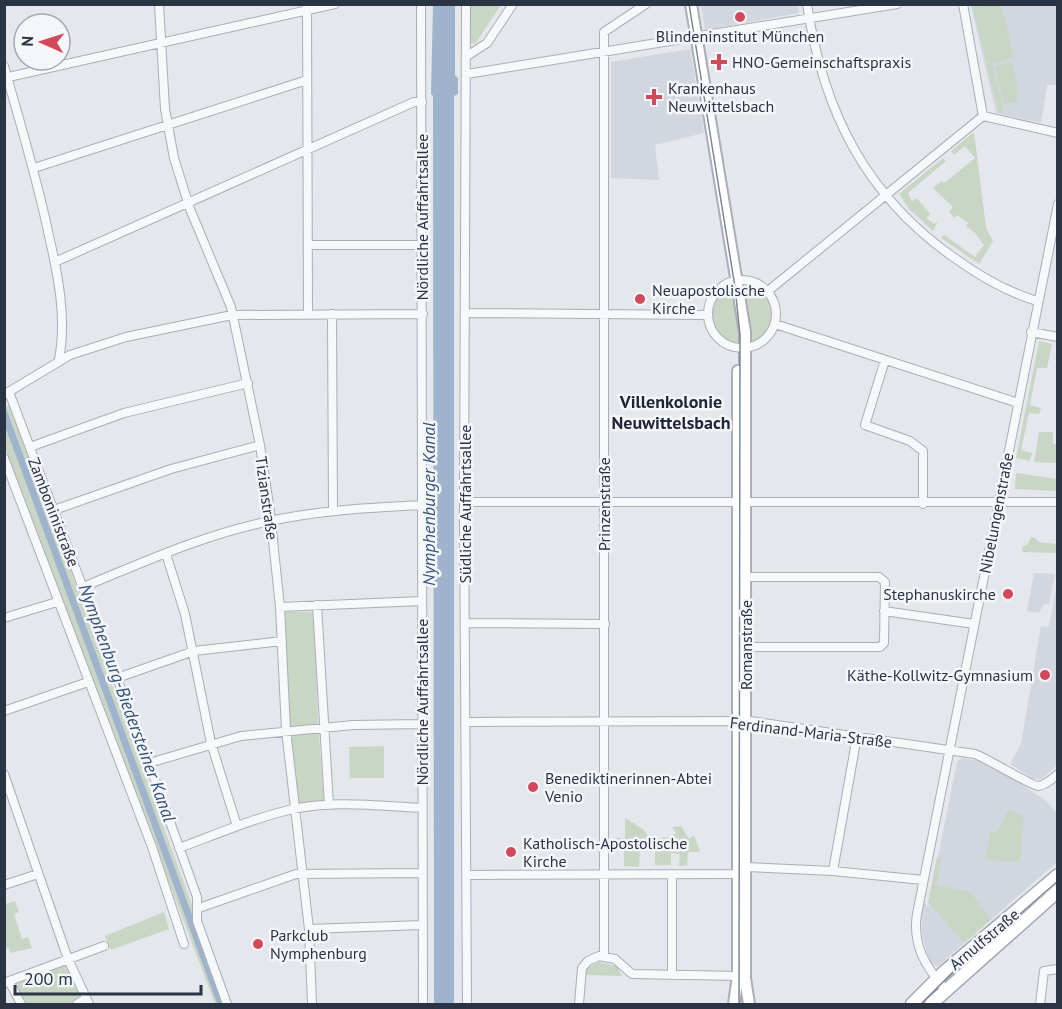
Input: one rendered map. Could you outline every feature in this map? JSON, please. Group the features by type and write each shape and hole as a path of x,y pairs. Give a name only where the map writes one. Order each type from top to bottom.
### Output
{"main road":[{"name":"Romanstraße","path":"691,4 736,284 742,348 742,976 749,1005"},
{"name":"Arnulfstraße","path":"912,1005 936,979 1058,875"},
{"name":"Arnulfstraße","path":"931,1005 1058,891"},
{"name":"Romanstraße","path":"734,1005 742,976"}],"street":[{"name":"Tizianstraße","path":"159,4 168,126 188,202 232,315 260,445 280,607 286,730 294,809 304,874 312,1005"},
{"path":"6,78 307,8 335,4"},
{"name":"Nördliche Auffahrtsallee","path":"422,4 423,1005"},
{"name":"Südliche Auffahrtsallee","path":"466,4 464,502 467,1005"},
{"path":"467,56 487,43 513,4"},
{"name":"Prinzenstraße","path":"604,956 604,32 607,27 646,4"},
{"path":"807,4 817,60 834,112 864,167 885,195 930,242 999,286 1037,300"},
{"path":"467,74 897,4"},
{"path":"963,4 983,116"},
{"path":"307,8 308,314"},
{"path":"4,66 34,168 55,262 62,332 59,359"},
{"path":"34,168 307,80"},
{"path":"55,262 414,102 422,102"},
{"path":"983,116 1058,133"},
{"path":"768,291 983,116"},
{"name":"Nibelungenstraße","path":"946,990 923,960 915,933 923,880 1058,204"},
{"path":"308,245 422,245"},
{"path":"751,281 768,291 775,307 775,324 764,340 742,348 717,338 710,327 708,315 716,292 725,284 751,281"},
{"path":"466,313 708,315"},
{"path":"332,314 333,510"},
{"path":"7,393 59,359 126,337 232,315 423,314"},
{"path":"775,324 1018,403"},
{"path":"1031,332 1058,337"},
{"path":"885,360 866,425 910,441 923,451 923,504"},
{"path":"30,447 124,413 248,383"},
{"name":"Zamboninistraße","path":"7,393 30,447 149,763 199,908 197,921 227,1005"},
{"path":"54,510 171,469 260,445"},
{"path":"4,458 152,847 184,944"},
{"path":"464,502 604,500 923,504 1058,502"},
{"path":"83,587 222,534 271,520 333,510 421,505"},
{"path":"166,554 194,651 211,743 237,826"},
{"path":"742,577 880,578 885,582 884,643 879,648 742,647"},
{"path":"280,607 422,601"},
{"path":"4,618 57,602"},
{"path":"317,605 329,805"},
{"path":"884,611 974,624"},
{"path":"465,623 605,624"},
{"path":"117,678 194,651 282,641"},
{"path":"4,711 88,682"},
{"name":"Ferdinand-Maria-Straße","path":"466,722 742,721 950,750 985,758 1030,784 1039,786 1058,774"},
{"path":"149,763 211,743 286,730 422,724"},
{"path":"833,871 857,736"},
{"path":"4,774 68,959 87,1002 77,1005"},
{"path":"179,848 237,826 294,809 329,805 423,808"},
{"path":"465,875 672,874 742,870 833,871 923,880"},
{"path":"199,908 287,876 422,873"},
{"path":"4,885 38,874"},
{"path":"672,874 672,975"},
{"path":"309,929 422,925"},
{"path":"21,1005 7,983 104,946"},
{"path":"579,1005 582,968 588,961 604,956 619,962 632,974 742,976"},
{"path":"1040,1005 1044,971 1058,969"}],"shaded area":[{"name":"Blindeninstitut München","path":"701,5 798,5 799,13 705,30"},
{"path":"971,5 1057,5 1057,85 1047,85 1041,123 996,113"},
{"name":"Krankenhaus Neuwittelsbach","path":"690,49 704,133 655,145 659,180 611,178 611,62"},
{"path":"1034,573 1055,574 1049,605 1044,604 1039,613 1027,611"},
{"path":"1057,583 1057,765 1042,779 1033,779 1010,764 1021,744 1041,626 1049,627"},
{"path":"962,758 979,761 1009,776 1045,800 1057,813 1057,862 938,966 935,966 929,961 922,933 922,901 928,906 957,762"}],"green space":[{"path":"470,5 501,5 475,44 470,42"},
{"path":"977,5 981,22 978,6 1001,5 1014,58 992,64 1004,111 999,113 972,7"},
{"path":"1012,62 1018,87 1017,102 1004,104 995,66"},
{"path":"974,132 986,228 993,241 979,264 941,238 944,235 975,257 984,245 966,226 968,223 957,215 954,218 949,211 953,207 933,188 942,181 944,183 975,158 965,146 954,155 951,151"},
{"path":"943,158 946,161 908,193 912,201 917,198 930,214 926,218 934,224 938,221 933,231 910,210 899,194"},
{"path":"743,283 765,292 774,314 765,336 743,345 721,336 712,314 721,292"},
{"path":"1039,341 1052,344 1047,368 1037,368 1030,405 1041,408 1039,414 1029,413 1021,450 1032,453 1030,461 1016,458"},
{"path":"10,404 228,1004 215,1004 5,448 5,408"},
{"path":"1039,432 1053,432 1053,444 1057,444 1057,463 1034,462"},
{"path":"1016,473 1057,479 1057,491 1015,489"},
{"path":"1031,537 1039,542 1057,544 1057,553 1023,552 1022,547 1028,544"},
{"path":"284,612 314,612 318,723 324,802 298,806 290,726"},
{"path":"384,746 384,778 350,778 349,747"},
{"path":"1009,809 1023,816 1020,862 985,860 990,832 997,832"},
{"path":"625,818 643,829 650,839 670,837 676,833 672,827 681,826 689,839 694,835 700,852 688,852 687,865 679,866 680,854 671,853 671,865 655,865 655,850 640,849 639,867 624,866 624,847 614,847 614,838 625,838"},
{"path":"937,857 941,857 937,885 970,892 991,919 967,941 962,941 928,902"},
{"path":"15,901 19,912 14,914 22,939 28,937 32,948 10,953 9,948 5,949 5,904"},
{"path":"164,912 169,929 111,950 105,936"},
{"path":"598,962 617,966 622,976 584,975 587,969"},
{"path":"64,963 81,997 73,1004 24,1004 16,990 19,983"}],"water":[{"name":"Nymphenburger Kanal","path":"433,5 455,5 455,75 458,78 458,94 454,96 454,1004 434,1004 433,96 431,94"}],"waterway":[{"name":"Nymphenburg-Biedersteiner Kanal","path":"4,413 221,1004"}],"tram line":[{"path":"689,4 735,287 740,335 739,1004"},
{"path":"921,1004 953,972 1058,881"}],"place":[{"name":"Blindeninstitut München","path":"740,17"},
{"name":"HNO-Gemeinschaftspraxis","path":"719,62"},
{"name":"Krankenhaus Neuwittelsbach","path":"654,97"},
{"name":"Neuapostolische Kirche","path":"640,299"},
{"name":"Stephanuskirche","path":"1008,594"},
{"name":"Käthe-Kollwitz-Gymnasium","path":"1045,675"},
{"name":"Benediktinerinnen-Abtei Venio","path":"533,787"},
{"name":"Katholisch-Apostolische Kirche","path":"511,852"},
{"name":"Parkclub Nymphenburg","path":"258,944"}],"district":[{"name":"Villenkolonie Neuwittelsbach","path":"671,412"}]}
